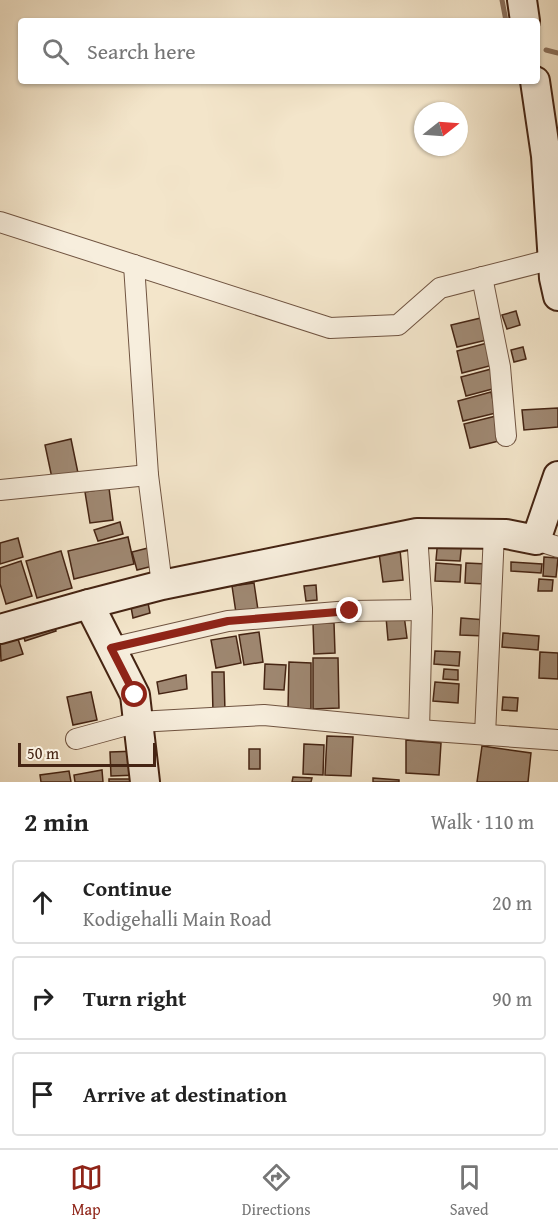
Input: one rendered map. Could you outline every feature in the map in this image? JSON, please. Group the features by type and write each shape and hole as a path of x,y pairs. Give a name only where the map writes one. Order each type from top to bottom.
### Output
{"street":[{"path":"522,0 525,18"},
{"path":"536,84 552,156 553,259 558,296"},
{"path":"0,222 330,328 398,325 440,288 553,259"},
{"path":"134,265 148,475 162,585"},
{"path":"482,277 500,367 506,436"},
{"path":"0,490 148,475"},
{"path":"0,629 162,585 417,533 494,533 547,543 558,476"},
{"path":"417,533 422,610 419,730"},
{"path":"484,735 494,533"},
{"path":"89,604 135,695 144,782"},
{"path":"111,648 228,621 350,611 422,610"},
{"path":"76,739 138,722 264,715 419,730 558,740"}],"building":[{"path":"516,311 520,325 507,329 502,315"},
{"path":"485,317 491,339 457,347 451,325"},
{"path":"491,342 497,364 462,373 457,351"},
{"path":"523,347 526,359 514,362 511,350"},
{"path":"495,368 500,387 466,396 461,377"},
{"path":"491,392 496,413 463,421 458,401"},
{"path":"558,408 558,427 524,430 522,410"},
{"path":"496,416 503,440 470,448 464,424"},
{"path":"71,439 78,473 52,478 45,445"},
{"path":"109,488 113,520 90,523 85,492"},
{"path":"120,522 123,534 98,541 94,530"},
{"path":"128,537 134,564 74,579 68,551"},
{"path":"18,538 23,557 0,564 0,543"},
{"path":"438,538 462,540 460,561 436,560"},
{"path":"148,548 153,566 137,570 132,552"},
{"path":"400,550 403,580 383,582 379,553"},
{"path":"61,551 72,588 37,598 26,561"},
{"path":"544,557 558,558 556,577 543,576"},
{"path":"21,561 32,596 6,604 0,584 0,568"},
{"path":"511,562 542,564 541,573 511,571"},
{"path":"436,563 461,565 460,582 435,581"},
{"path":"466,563 487,564 485,584 465,583"},
{"path":"539,579 553,580 552,591 538,591"},
{"path":"254,583 258,610 236,613 232,586"},
{"path":"316,585 317,600 306,601 304,586"},
{"path":"148,603 150,613 133,618 131,607"},
{"path":"404,615 407,638 388,640 386,617"},
{"path":"461,618 486,620 485,636 460,635"},
{"path":"52,619 56,631 25,641 21,629"},
{"path":"313,623 334,623 335,653 314,654"},
{"path":"259,632 263,662 244,665 239,635"},
{"path":"16,633 23,654 1,661 0,639"},
{"path":"503,633 539,636 538,650 502,647"},
{"path":"236,636 241,663 216,668 211,640"},
{"path":"435,651 460,652 459,666 434,664"},
{"path":"540,652 558,653 558,679 539,678"},
{"path":"313,658 338,658 339,708 313,709"},
{"path":"289,662 311,663 311,709 288,709"},
{"path":"265,664 286,665 284,690 264,689"},
{"path":"444,669 458,670 458,680 443,679"},
{"path":"212,672 224,672 225,713 213,713"},
{"path":"186,675 187,689 159,694 157,682"},
{"path":"435,682 459,684 458,703 433,701"},
{"path":"91,692 97,720 73,725 67,697"},
{"path":"503,697 518,698 517,711 502,710"},
{"path":"327,736 353,737 351,776 325,775"},
{"path":"406,740 441,743 439,775 406,773"},
{"path":"304,744 324,745 323,775 303,774"},
{"path":"482,746 531,753 528,782 477,782"},
{"path":"249,749 260,749 260,769 249,769"},
{"path":"138,751 139,775 111,776 110,752"},
{"path":"102,770 103,782 75,782 74,775"},
{"path":"69,771 71,782 41,782 40,775"},
{"path":"293,777 312,778 311,782 292,782"},
{"path":"373,778 399,780 399,782 373,782"},
{"path":"109,779 138,779 138,782 109,782"}],"waterway":[{"path":"502,0 505,18"},
{"path":"546,50 558,53"}],"route":[{"path":"135,695 111,648 228,621 350,611"}]}
